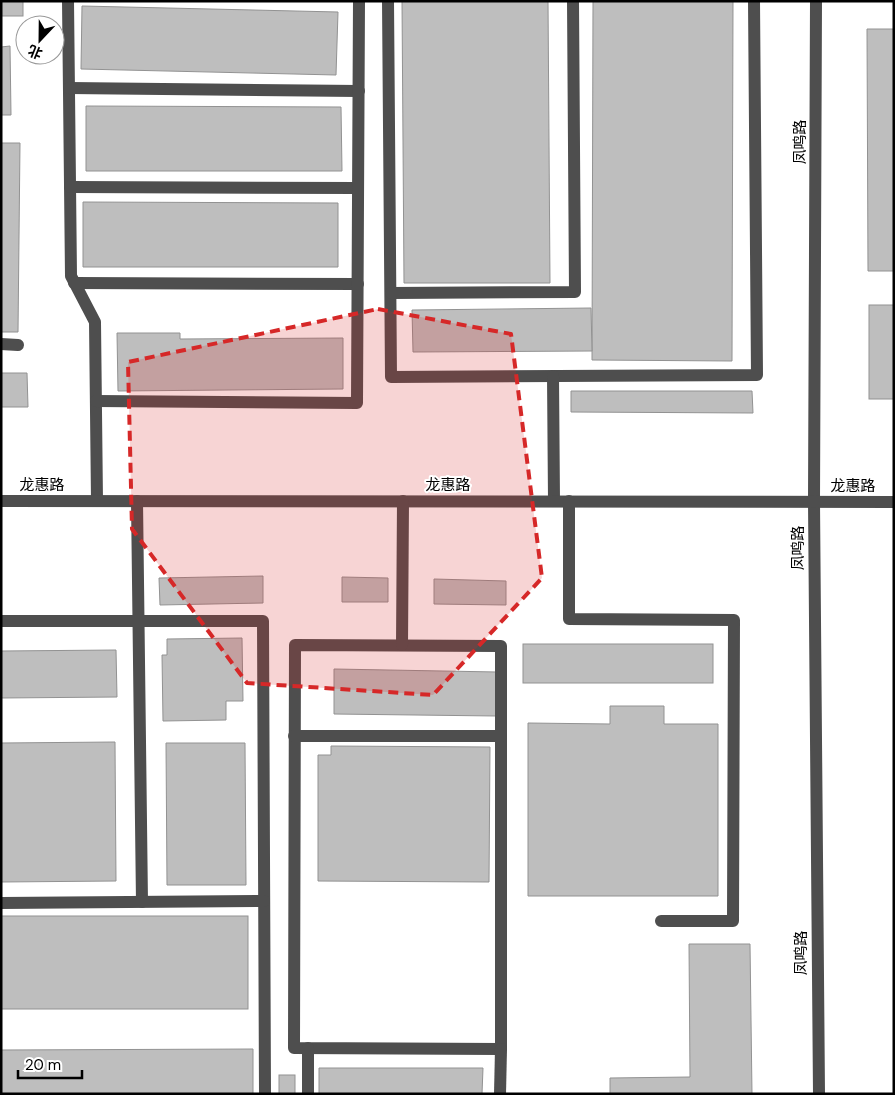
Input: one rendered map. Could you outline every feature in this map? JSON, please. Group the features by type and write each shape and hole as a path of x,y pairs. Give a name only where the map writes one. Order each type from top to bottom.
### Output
{"street":[{"path":"68,1 71,276 95,322 97,501"},
{"path":"96,401 357,403 359,1"},
{"path":"388,1 391,377 756,375 754,1"},
{"path":"391,294 575,292 573,1"},
{"name":"凤鸣路","path":"816,1 814,502 818,1094"},
{"path":"69,88 359,91"},
{"path":"70,187 358,188"},
{"path":"74,283 358,284"},
{"path":"1,344 18,345"},
{"path":"553,376 554,501"},
{"name":"龙惠路","path":"1,501 894,502"},
{"path":"137,501 142,902"},
{"path":"402,501 402,645"},
{"path":"569,501 569,619 734,620 733,921 661,921"},
{"path":"1,621 263,621 265,1094"},
{"path":"500,1094 501,1049 501,646 294,645 294,1048 501,1049"},
{"path":"294,736 501,736"},
{"path":"1,904 264,901"},
{"path":"308,1048 308,1094"}],"highlighted area":[{"path":"378,309 511,334 542,578 433,695 247,683 132,529 128,362"}],"building":[{"path":"1,1 23,1 23,15 1,16"},
{"path":"402,1 548,1 550,283 404,283"},
{"path":"593,1 733,1 732,361 592,360"},
{"path":"82,6 338,12 336,75 81,69"},
{"path":"867,29 894,29 894,271 868,271"},
{"path":"10,46 11,115 1,115 1,47"},
{"path":"86,106 341,107 342,171 86,171"},
{"path":"1,143 20,143 18,332 1,332"},
{"path":"83,202 338,203 338,267 83,267"},
{"path":"869,305 894,305 894,399 869,399"},
{"path":"591,308 592,351 413,352 412,310"},
{"path":"117,333 180,333 180,339 343,338 343,389 118,391"},
{"path":"1,373 27,373 28,407 1,407"},
{"path":"571,391 752,391 753,413 571,412"},
{"path":"263,576 263,603 160,605 159,578"},
{"path":"342,577 388,578 388,602 342,602"},
{"path":"434,579 506,581 506,605 434,604"},
{"path":"242,638 243,701 226,701 226,720 163,721 162,655 167,655 167,639"},
{"path":"523,644 713,644 713,683 523,683"},
{"path":"116,650 117,697 1,698 1,651"},
{"path":"334,669 497,672 496,716 334,714"},
{"path":"610,706 664,706 664,724 718,724 718,896 528,896 528,723 610,724"},
{"path":"115,742 116,881 1,882 1,743"},
{"path":"166,743 245,743 246,885 167,885"},
{"path":"331,746 490,747 489,882 318,881 318,755 331,755"},
{"path":"1,916 248,916 248,1009 1,1009"},
{"path":"689,944 750,944 752,1094 610,1094 610,1078 690,1077"},
{"path":"253,1049 253,1094 1,1094 1,1050"},
{"path":"319,1068 483,1068 482,1094 319,1094"},
{"path":"279,1075 295,1075 295,1094 279,1094"}]}
